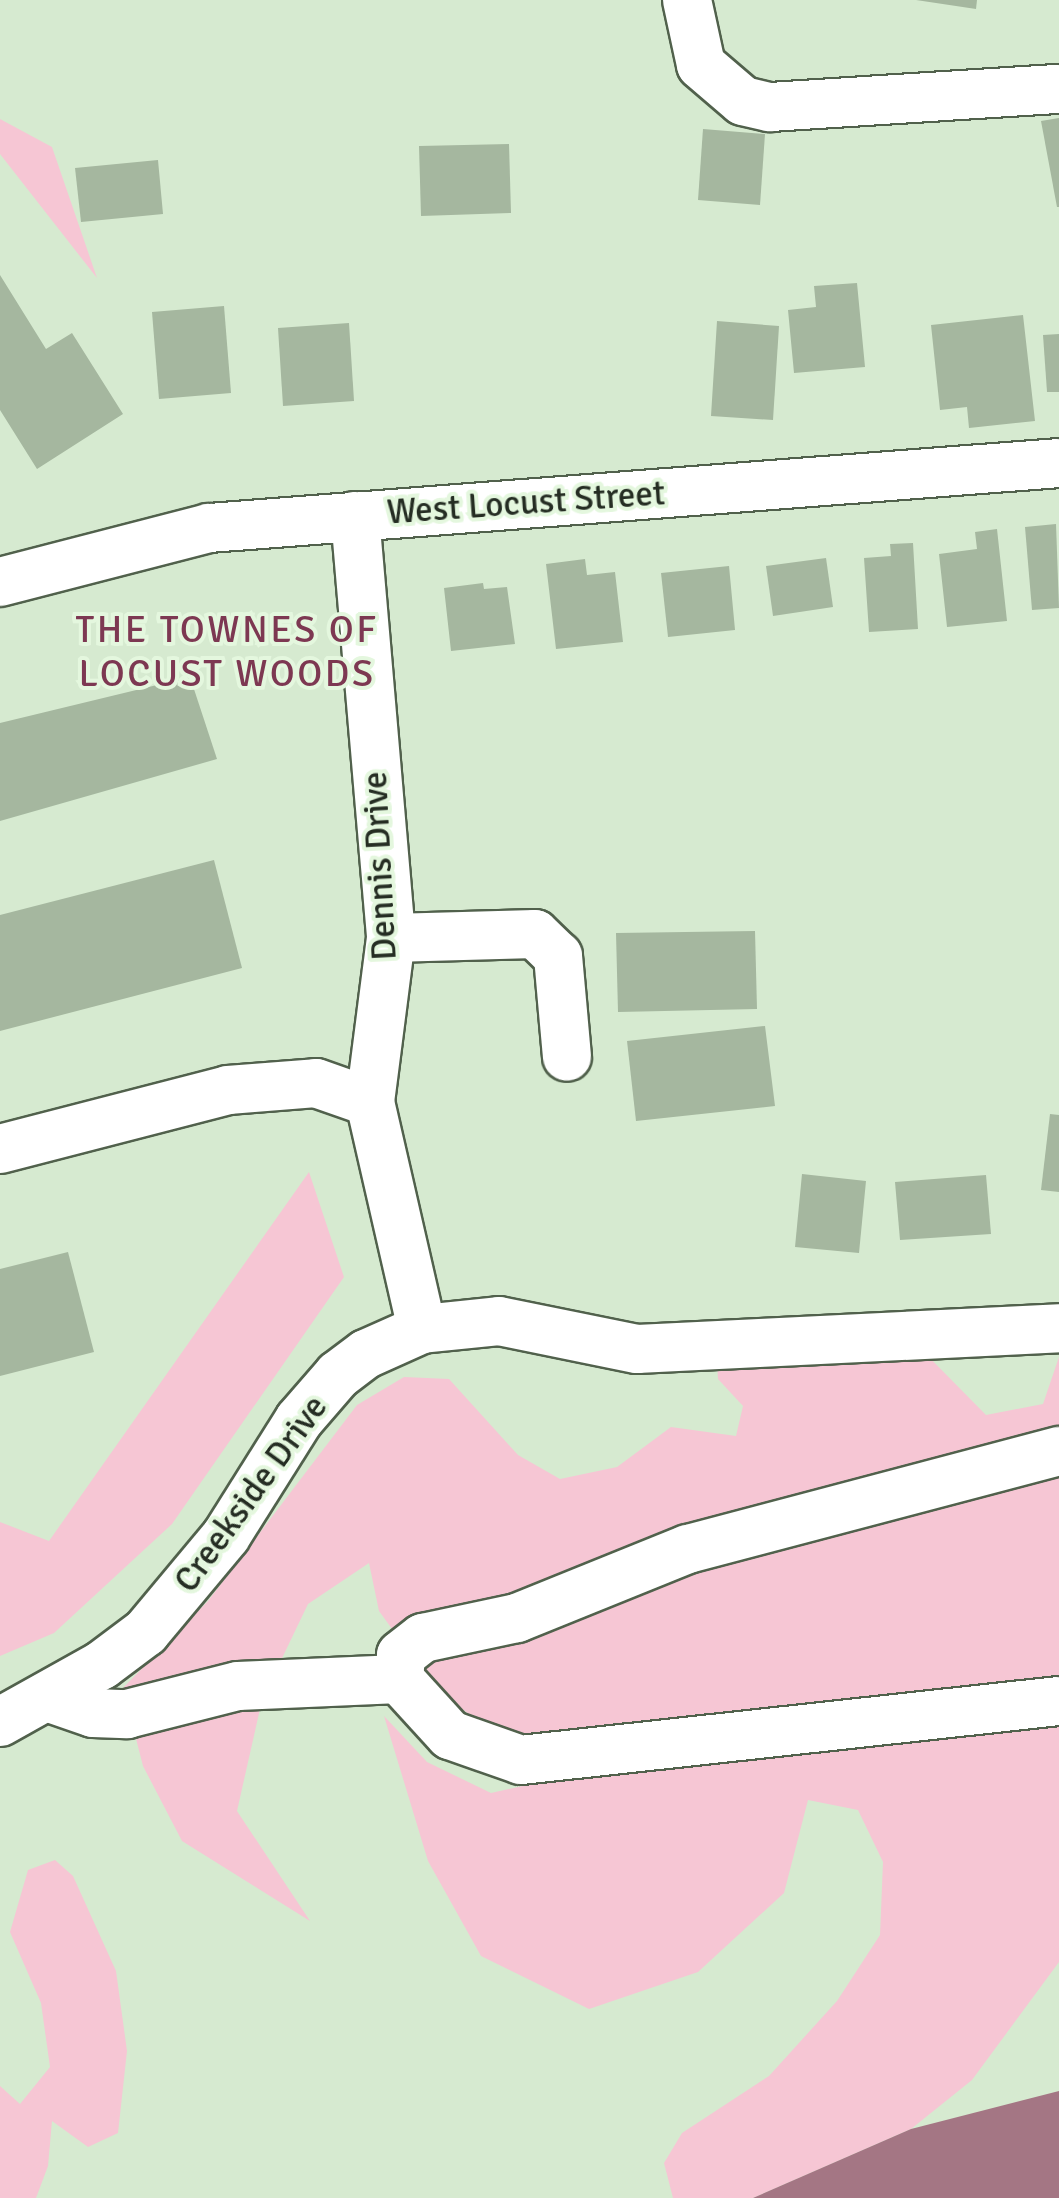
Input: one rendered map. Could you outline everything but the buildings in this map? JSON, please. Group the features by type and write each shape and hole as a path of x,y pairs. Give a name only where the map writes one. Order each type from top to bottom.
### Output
{"street":[{"path":"687,0 701,66 743,100 770,106 1059,89"},
{"name":"West Locust Street","path":"0,582 164,536 354,516 1059,463"},
{"name":"Dennis Drive","path":"354,516 390,938 370,1102 422,1329"},
{"path":"390,938 535,934 558,956 566,1057"},
{"path":"0,1150 228,1090 316,1083 370,1102"},
{"name":"Creekside Drive","path":"0,1722 47,1698 146,1632 180,1594 300,1420 338,1375 366,1354 422,1329 499,1321 637,1348 1059,1328"},
{"path":"1059,1451 740,1534 624,1572 516,1618 423,1638 401,1655 399,1679 450,1735 521,1760 1059,1701"},
{"path":"47,1698 94,1713 128,1714 238,1686 399,1679"}],"shaded area":[{"path":"0,119 52,147 97,278 0,154"},
{"path":"309,1172 344,1277 172,1524 54,1633 0,1656 0,1522 49,1541"},
{"path":"919,1347 986,1415 1043,1404 1059,1357 1059,1962 972,2080 911,2129 753,2198 673,2198 664,2163 682,2133 769,2076 837,2001 880,1935 883,1862 858,1810 808,1800 784,1893 698,1972 589,2009 481,1956 428,1861 384,1716 427,1762 491,1793 596,1770 509,1745 435,1688 379,1611 369,1563 308,1604 262,1700 237,1811 310,1921 182,1841 143,1766 123,1688 208,1601 357,1405 404,1377 449,1379 518,1455 560,1479 617,1467 671,1427 736,1436 743,1406 718,1379 717,1362"},
{"path":"55,1860 73,1876 116,1971 127,2051 118,2133 88,2147 52,2121 48,2166 36,2198 0,2198 0,2086 20,2104 50,2067 41,2003 10,1932 28,1870"},
{"path":"1059,2091 1059,2198 753,2198 911,2129"}],"district":[{"name":"THE TOWNES OF LOCUST WOODS","path":"227,652"}]}
